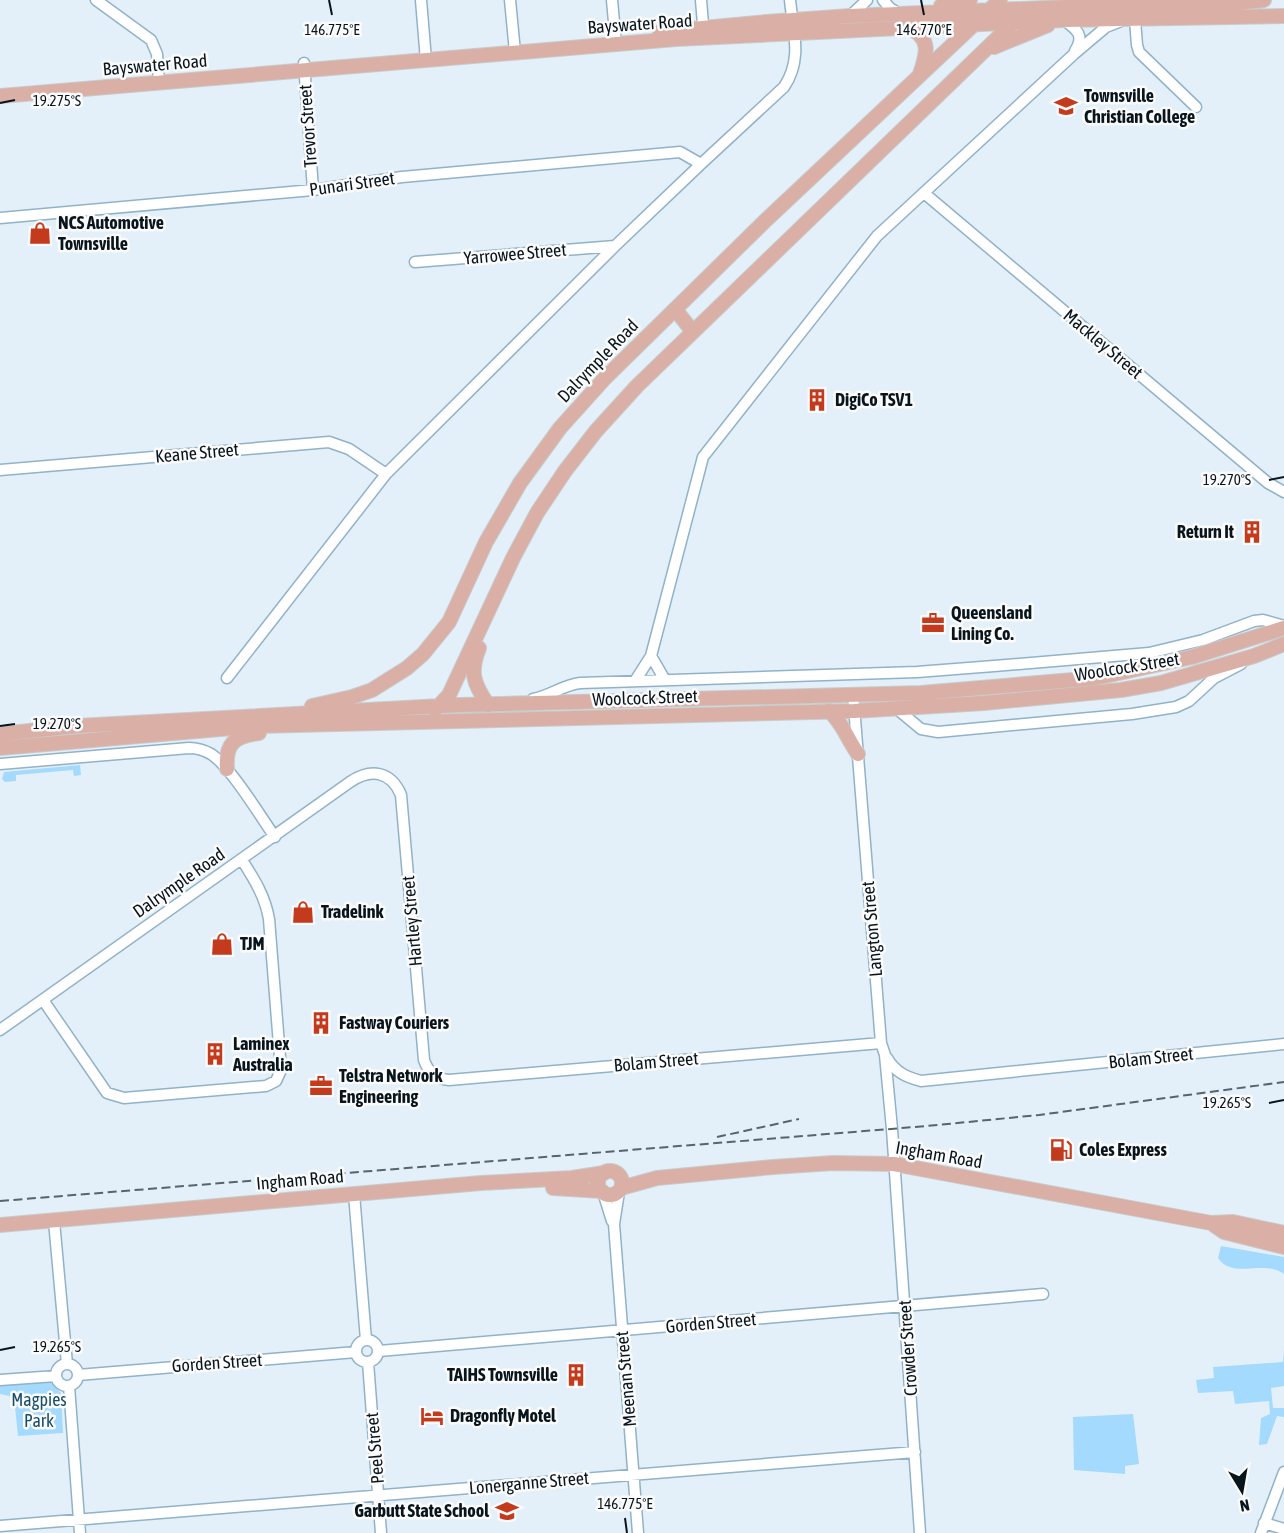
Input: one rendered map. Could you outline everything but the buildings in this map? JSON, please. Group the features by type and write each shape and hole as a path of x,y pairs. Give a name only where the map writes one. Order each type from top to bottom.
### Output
{"main road":[{"path":"927,14 934,6 958,4 970,0"},
{"name":"Dalrymple Road","path":"238,717 352,698 390,680 423,654 449,622 486,542 520,483 560,428 605,378 765,221 1000,0"},
{"name":"Bayswater Road","path":"792,26 850,16 989,12 1033,4 1238,3 1264,0"},
{"path":"411,716 438,708 449,694 513,558 537,513 565,471 596,431 637,386 1033,4"},
{"path":"980,55 995,34 999,23 996,14 989,12"},
{"name":"Bayswater Road","path":"0,96 304,66 792,26 908,27 1065,20 1284,16"},
{"path":"980,55 1035,29 1065,20"},
{"path":"908,27 919,34 925,45 926,58 920,76"},
{"name":"Bayswater Road","path":"0,89 159,79"},
{"path":"675,309 693,332"},
{"path":"488,705 476,686 474,663 502,584"},
{"name":"Woolcock Street","path":"438,708 506,704 921,693 1096,678 1192,657 1284,627"},
{"name":"Woolcock Street","path":"0,734 77,726 238,717 897,709 1120,690 1161,683 1254,656 1284,644"},
{"path":"829,711 837,719 858,754"},
{"name":"Woolcock Street","path":"0,748 256,726 323,725 411,716"},
{"path":"227,769 226,759 230,745 248,735 323,725"},
{"name":"Ingham Road","path":"620,1185 657,1179 821,1164 894,1164 1211,1223 1233,1222 1284,1233"},
{"path":"613,1171 620,1185 611,1195 602,1192 598,1184 604,1173 613,1171"},
{"name":"Ingham Road","path":"0,1225 55,1224 354,1198 481,1183 572,1178 604,1173"},
{"name":"Ingham Road","path":"354,1198 559,1187 602,1192"},
{"name":"Ingham Road","path":"1211,1223 1224,1232 1284,1247"},
{"name":"Ingham Road","path":"0,1233 55,1224"}],"street":[{"path":"96,0 151,40 157,54 159,79"},
{"path":"421,0 426,56"},
{"path":"510,0 515,49"},
{"path":"612,0 615,40"},
{"path":"701,0 703,32"},
{"path":"227,678 386,474 615,246 784,87 792,75 796,61 789,0"},
{"path":"850,16 867,0"},
{"path":"883,0 900,14"},
{"path":"1065,20 1080,36 1080,44 1074,54"},
{"path":"635,681 651,656 703,457 877,236 1106,27 1129,20 1139,52 1196,107"},
{"name":"Trevor Street","path":"304,66 313,190"},
{"name":"Punari Street","path":"0,218 313,190 402,177 680,152 701,164"},
{"name":"Mackley Street","path":"924,193 1268,483 1284,492"},
{"name":"Yarrowee Street","path":"415,262 615,246"},
{"name":"Keane Street","path":"0,470 328,442 349,449 386,474"},
{"path":"506,704 545,697 567,685 917,672 1109,657 1149,653 1177,647 1254,621 1263,620 1284,627"},
{"path":"651,656 665,680"},
{"path":"897,709 921,729 938,732 1132,714 1183,705 1214,678 1254,656"},
{"name":"Langton Street","path":"853,694 881,1043 885,1055 894,1164"},
{"path":"0,764 189,748 216,749 230,745"},
{"path":"200,750 214,757 227,769 275,837"},
{"name":"Dalrymple Road","path":"0,1030 359,776 380,774"},
{"name":"Hartley Street","path":"380,774 391,780 401,795 424,1060 433,1074"},
{"path":"43,1000 107,1093 124,1098 266,1086 276,1081 281,1070 270,919 267,903 242,860"},
{"name":"Bolam Street","path":"433,1074 449,1080 881,1043"},
{"name":"Bolam Street","path":"885,1055 892,1066 906,1077 921,1081 1284,1044"},
{"name":"Crowder Street","path":"894,1164 920,1533"},
{"name":"Meenan Street","path":"620,1185 614,1224 638,1533"},
{"name":"Meenan Street","path":"602,1192 614,1224"},
{"path":"354,1198 366,1340"},
{"path":"55,1224 67,1364"},
{"name":"Gorden Street","path":"379,1351 905,1308 1043,1294"},
{"path":"366,1340 377,1345 379,1351 377,1356 368,1362 362,1361 356,1352 357,1346 366,1340"},
{"name":"Gorden Street","path":"78,1375 356,1352"},
{"name":"Peel Street","path":"368,1362 381,1533"},
{"path":"67,1364 77,1369 78,1375 77,1380 69,1386 61,1385 56,1376 58,1368 67,1364"},
{"path":"0,1380 56,1376"},
{"path":"69,1386 80,1533"},
{"name":"Lonerganne Street","path":"0,1526 915,1452"},
{"path":"1284,1472 1262,1528 1284,1528"}],"green space":[{"path":"80,765 81,775 74,776 73,770 16,775 16,781 5,782 2,779 4,772"},
{"path":"1221,1246 1284,1257 1284,1274 1268,1268 1232,1268 1218,1258"},
{"path":"1284,1349 1284,1386 1271,1388 1273,1408 1284,1408 1284,1417 1277,1416 1267,1444 1259,1445 1261,1418 1270,1414 1269,1401 1235,1404 1233,1391 1198,1393 1196,1380 1214,1378 1213,1367 1283,1362"},
{"name":"Magpies Park","path":"48,1380 61,1393 63,1433 18,1436 14,1397 0,1394 0,1384"},
{"path":"1133,1414 1139,1464 1125,1466 1125,1474 1074,1470 1073,1417"}],"railway":[{"path":"0,1201 927,1126 1039,1115 1284,1082"},
{"path":"717,1137 799,1119"}],"place":[{"name":"Townsville Christian College","path":"1066,106"},
{"name":"NCS Automotive Townsville","path":"40,233"},
{"name":"DigiCo TSV1","path":"817,400"},
{"name":"Return It","path":"1252,532"},
{"name":"Queensland Lining Co.","path":"933,623"},
{"name":"Tradelink","path":"303,912"},
{"name":"TJM","path":"222,944"},
{"name":"Fastway Couriers","path":"321,1023"},
{"name":"Laminex Australia","path":"215,1054"},
{"name":"Telstra Network Engineering","path":"321,1086"},
{"name":"Coles Express","path":"1061,1150"},
{"name":"TAIHS Townsville","path":"576,1375"},
{"name":"Dragonfly Motel","path":"432,1416"},
{"name":"Garbutt State School","path":"507,1511"}]}
